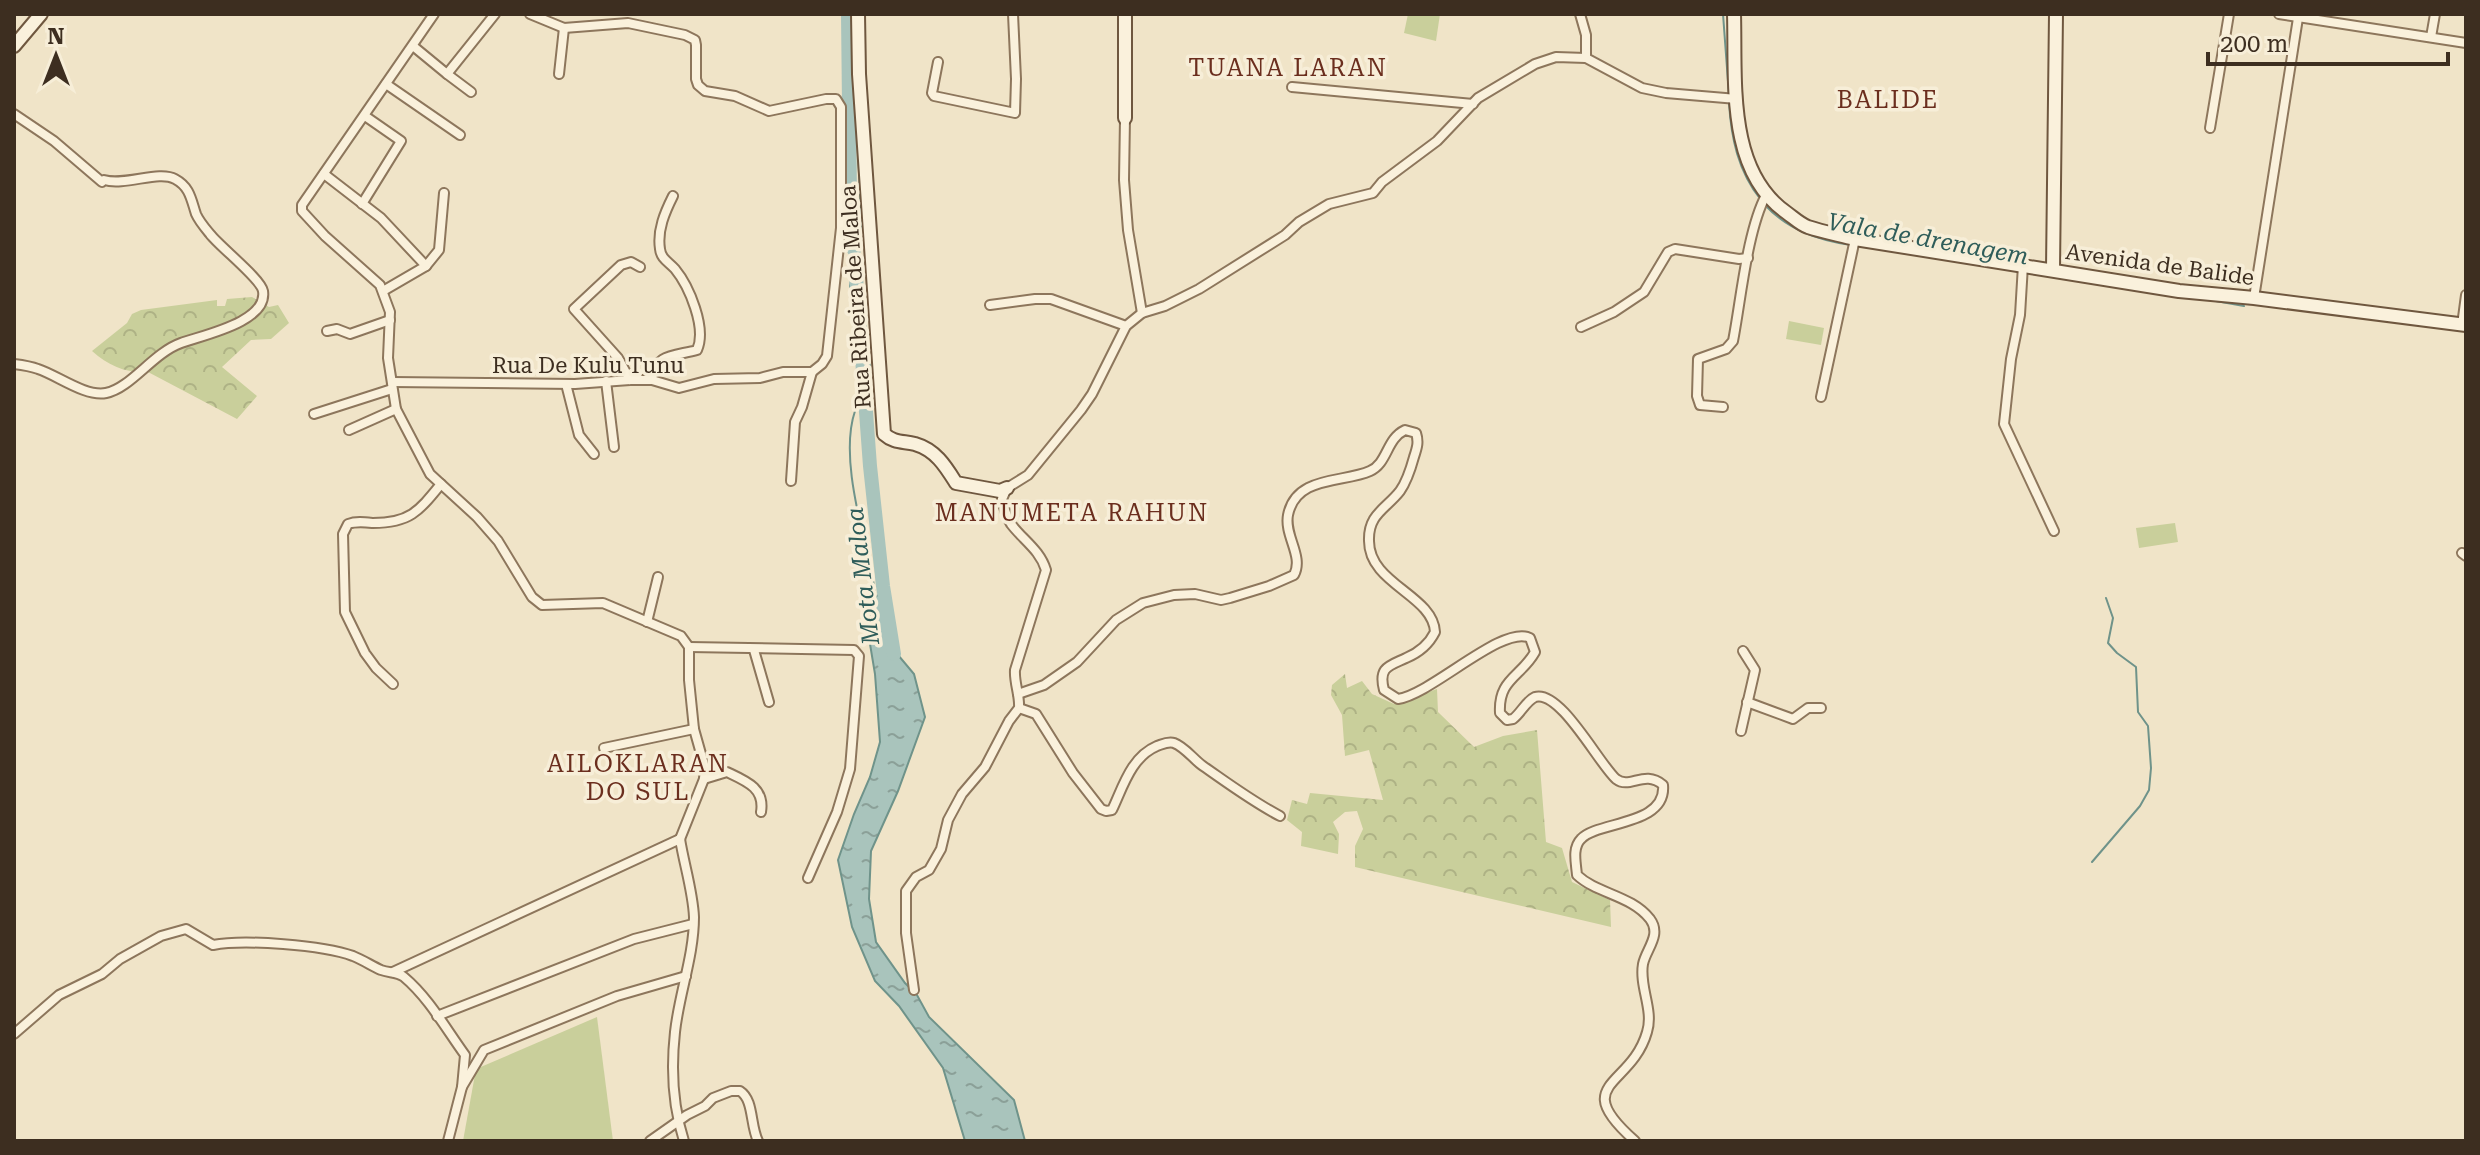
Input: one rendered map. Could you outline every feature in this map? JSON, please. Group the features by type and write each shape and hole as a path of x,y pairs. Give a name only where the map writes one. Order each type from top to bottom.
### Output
{"main road":[{"path":"14,46 41,14"},
{"name":"Rua Ribeira de Maloa","path":"858,14 859,74 884,434 894,441 931,451 956,483 1000,491 1007,488"},
{"path":"1125,14 1125,118"},
{"path":"1734,14 1740,141 1752,174 1766,195"},
{"path":"2053,269 2056,14"},
{"name":"Avenida de Balide","path":"1766,195 1775,206 1805,226 1855,239 2022,269 2053,269 2179,291 2464,325"}],"street":[{"path":"434,14 302,205 302,211 380,285 390,312 388,358 396,409 430,474 498,541 532,597 542,605 603,603 681,636 689,647 694,729 705,768 704,779 680,839 694,916 673,1060 678,1121 684,1141"},
{"path":"447,74 495,14"},
{"path":"530,14 564,28 628,23 685,35 695,40 698,85 705,91 735,96 769,111 836,99 841,107 838,267 827,356 812,372 795,422 791,481"},
{"path":"938,62 934,96 1015,113 1013,14"},
{"path":"1580,14 1586,35 1586,58"},
{"path":"2210,128 2229,14"},
{"path":"2279,14 2466,43"},
{"path":"2431,37 2435,14"},
{"path":"2254,298 2298,18"},
{"path":"559,74 564,28"},
{"path":"413,46 471,92"},
{"path":"914,990 906,933 906,891 916,877 929,870 941,849 948,820 962,794 985,767 1019,708 1015,670 1046,570 1043,560 1007,516 1002,499 1007,488 1028,475 1081,410 1126,326 1142,313 1165,306 1199,289 1329,204 1373,193 1382,182 1437,141 1478,98 1535,64 1556,57 1586,58 1642,88 1737,99"},
{"path":"386,84 460,135"},
{"path":"1292,87 1473,104"},
{"path":"14,114 54,141 102,182 124,183 159,176 173,177 192,195 197,215 205,227 258,281 263,294 259,309 248,318 168,348 124,384 106,393 82,389 40,369 14,364"},
{"path":"362,204 401,141 365,116"},
{"path":"1125,118 1124,180 1128,230 1142,313"},
{"path":"324,174 381,218 426,266"},
{"path":"383,291 426,266 439,250 444,193"},
{"path":"1723,407 1700,405 1697,396 1698,359 1726,349 1733,341 1748,258 1759,210 1766,195"},
{"path":"652,380 654,368 661,360 697,350 701,342 700,324 684,282 663,258 660,249 663,215 673,196"},
{"path":"1821,397 1855,239"},
{"path":"1581,327 1614,312 1644,292 1668,252 1675,249 1748,258"},
{"path":"630,380 618,358 574,309 621,265 631,262 640,267"},
{"path":"2022,269 2020,315 2010,364 2004,424 2054,531"},
{"path":"2464,325 2466,295"},
{"path":"990,305 1051,299 1126,326"},
{"path":"327,331 337,329 350,334 390,320"},
{"name":"Rua De Kulu Tunu","path":"314,414 392,386 652,380 679,388 714,379 812,372"},
{"path":"606,381 614,447"},
{"path":"566,384 579,435 594,454"},
{"path":"349,430 396,409"},
{"path":"1018,694 1044,685 1068,669 1116,620 1143,603 1174,595 1195,594 1221,600 1294,575 1297,559 1289,537 1287,517 1298,497 1305,490 1328,479 1372,470 1379,465 1398,433 1405,430 1416,433 1418,443 1409,474 1400,491 1373,518 1368,539 1370,554 1376,565 1428,613 1435,632 1420,651 1393,662 1384,671 1384,690 1398,699 1414,695 1495,644 1514,635 1524,635 1530,638 1535,652 1501,692 1500,713 1507,720 1513,719 1528,702 1536,697 1546,697 1579,731 1617,779 1629,782 1649,778 1663,785 1658,806 1624,824 1587,834 1575,848 1577,875 1641,911 1651,920 1655,931 1643,962 1648,1029 1634,1056 1607,1088 1603,1099 1611,1119 1635,1141"},
{"path":"393,684 365,653 345,612 343,534 348,524 354,522 392,522 413,516 441,484"},
{"path":"647,622 658,577"},
{"path":"689,647 854,650 859,656 850,769 837,812 808,878"},
{"path":"754,650 769,702"},
{"path":"1741,731 1755,670 1743,651"},
{"path":"1747,702 1793,719 1808,708 1821,708"},
{"path":"1019,708 1036,714 1073,773 1101,809 1112,810 1134,763 1151,749 1168,742 1176,744 1239,789 1249,800 1280,816"},
{"path":"604,748 694,729"},
{"path":"704,779 727,772 739,778 761,793 761,812"},
{"path":"393,972 680,839"},
{"path":"437,1016 634,939 693,924"},
{"path":"14,1034 59,995 102,974 120,959 161,936 186,929 213,945 235,941 320,948 353,956 381,970 402,974 424,998 465,1055 462,1087 448,1141"},
{"path":"462,1087 484,1050 617,996 686,976"},
{"path":"650,1141 713,1098 731,1091 740,1091 749,1100 752,1130 758,1141"}],"green space":[{"path":"1408,14 1440,14 1436,41 1404,33"},
{"path":"252,297 269,307 278,305 289,323 271,339 251,340 222,367 257,396 237,419 148,372 118,368 92,351 127,323 132,314 141,310 217,300 217,306 225,306 227,299"},
{"path":"1789,321 1824,328 1821,345 1786,339"},
{"path":"2175,523 2178,542 2139,548 2136,528"},
{"path":"1345,674 1347,688 1362,681 1372,694 1394,704 1437,689 1438,712 1474,747 1503,736 1537,730 1546,842 1562,848 1572,882 1610,900 1611,927 1355,867 1355,846 1363,829 1357,811 1345,812 1333,822 1339,834 1338,854 1301,846 1302,832 1287,820 1292,800 1307,804 1310,793 1383,800 1369,750 1345,756 1342,715 1331,695 1332,685"},
{"path":"597,1017 613,1141 463,1141 476,1069"}],"water":[{"path":"880,595 893,649 914,674 925,717 898,791 871,851 869,899 876,942 917,995 929,1017 1014,1100 1025,1141 965,1141 943,1068 899,1006 875,981 852,927 838,860 880,742 869,638 871,597"}],"waterway":[{"name":"Mota Maloa","path":"848,14 850,198 854,250"},
{"name":"Mota Maloa","path":"852,14 852,30"},
{"name":"Vala de drenagem","path":"1723,14 1729,95"},
{"name":"Vala de drenagem","path":"1729,102 1737,154 1761,200"},
{"path":"853,297 850,286 862,229 857,136"},
{"name":"Vala de drenagem","path":"1765,205 1804,232 1851,245"},
{"name":"Vala de drenagem","path":"1858,246 1879,249"},
{"name":"Mota Maloa","path":"856,277 870,466 894,654"},
{"name":"Vala de drenagem","path":"2210,300 2244,306"},
{"path":"867,356 870,366"},
{"path":"855,411 851,431 852,478 876,596"},
{"path":"2092,862 2140,806 2149,790 2151,768 2148,726 2138,712 2136,667 2108,643 2113,618 2106,598"}],"district":[{"name":"TUANA LARAN","path":"1288,68"},
{"name":"BALIDE","path":"1888,100"},
{"name":"MANUMETA RAHUN","path":"1072,513"},
{"name":"AILOKLARAN DO SUL","path":"638,778"}]}
